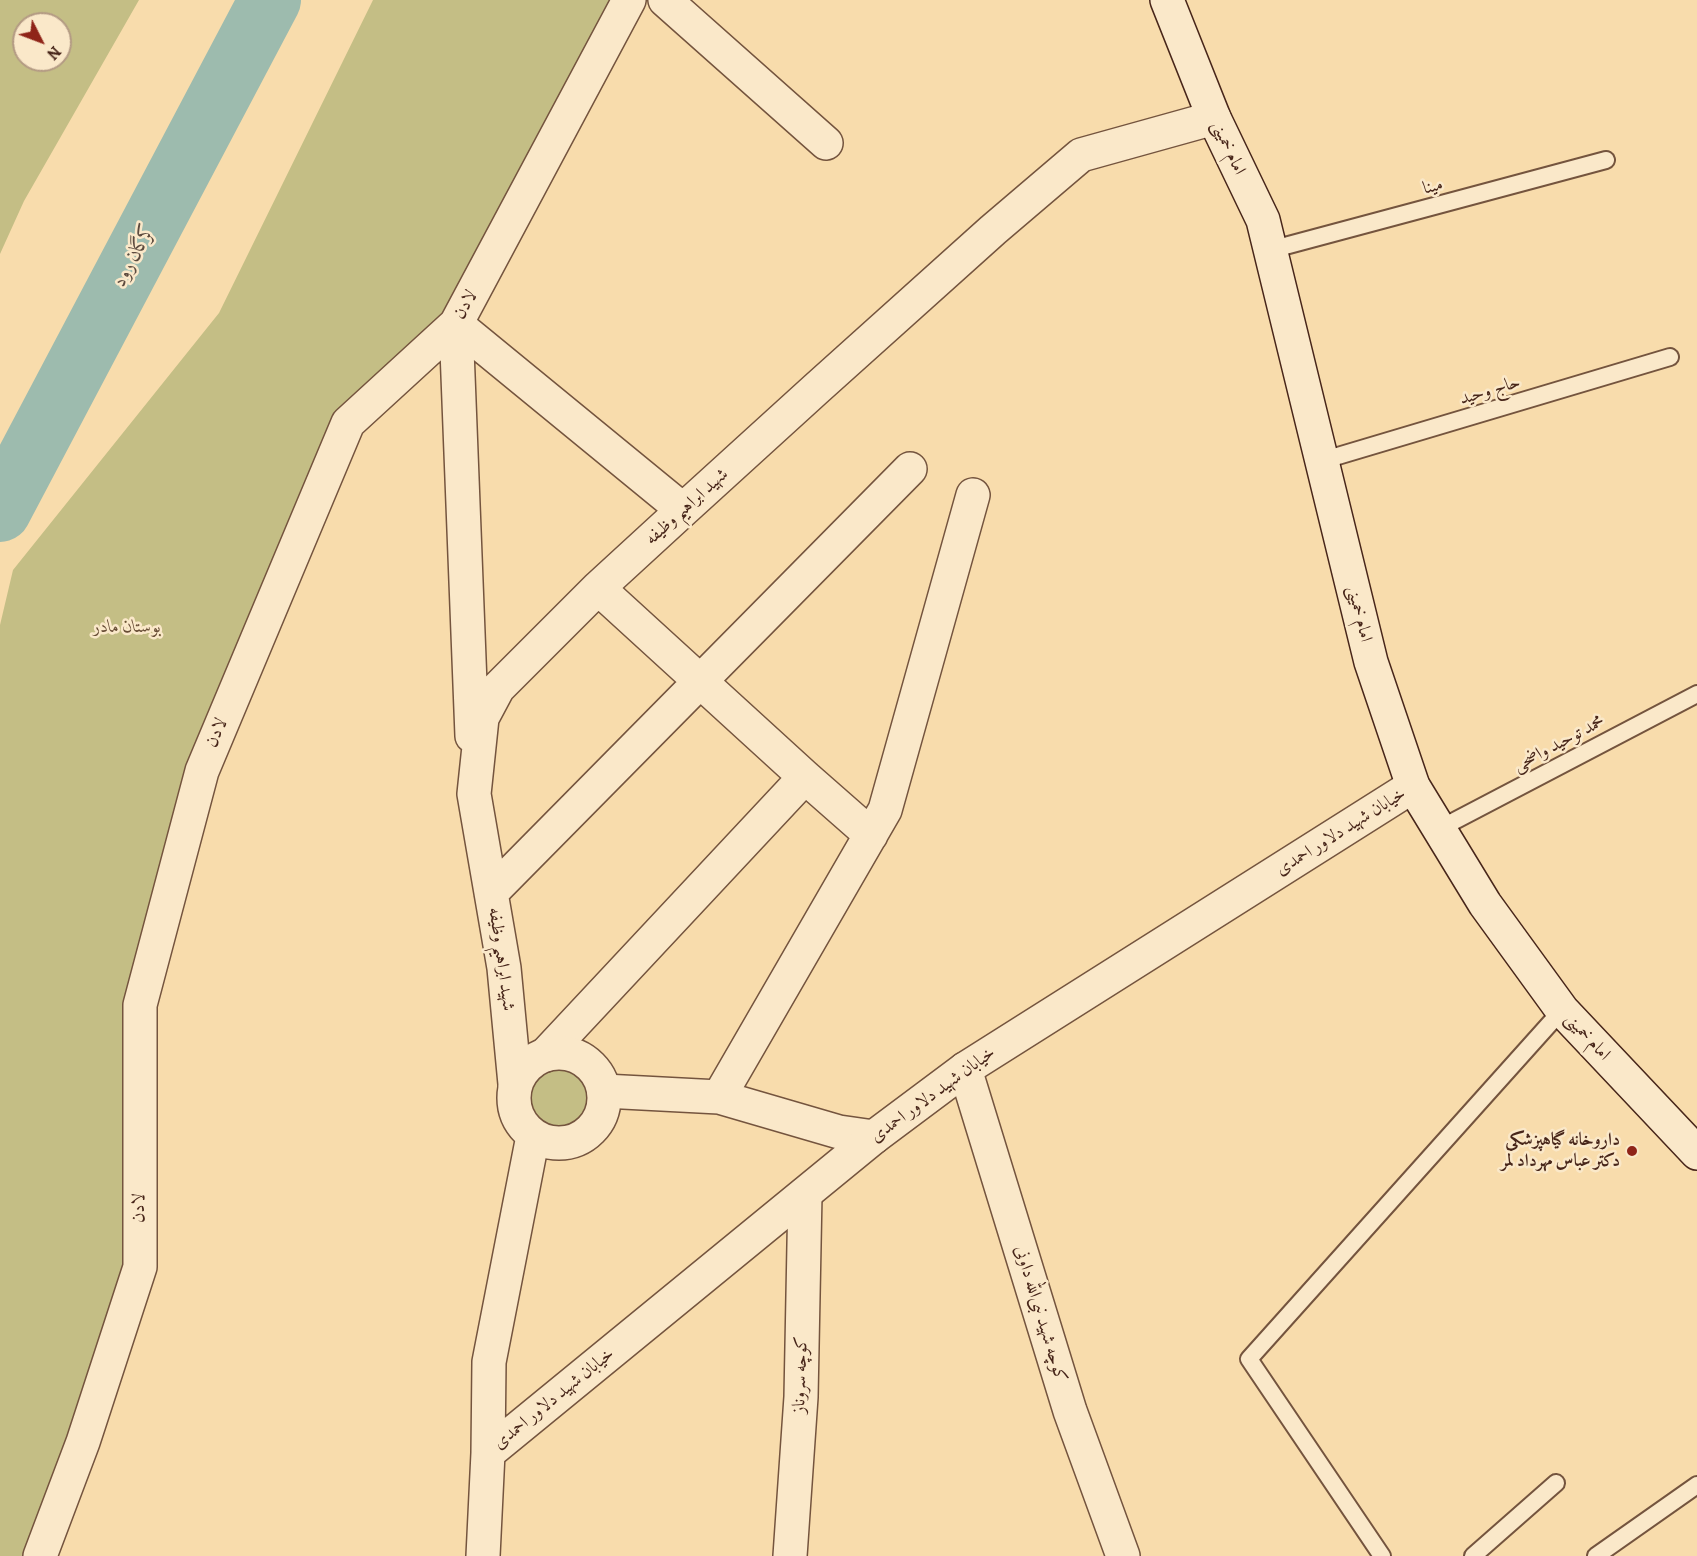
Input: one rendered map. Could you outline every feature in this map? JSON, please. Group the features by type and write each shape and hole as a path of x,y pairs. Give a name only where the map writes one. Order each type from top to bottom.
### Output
{"street":[{"name":"لادن","path":"40,1556 83,1442 140,1267 140,1005 202,771 348,423 456,324 629,0"},
{"path":"665,0 826,143"},
{"name":"امام خمینی","path":"1167,0 1214,118 1263,220 1371,662 1413,786 1485,904 1562,1011 1697,1153"},
{"name":"شهید ابراهیم وظیفه","path":"515,1084 504,968 474,794 482,718 498,688 597,588 878,333 1081,155 1214,118"},
{"path":"456,324 683,510"},
{"path":"456,324 474,794"},
{"path":"492,893 910,469"},
{"path":"719,1096 885,810 973,495"},
{"path":"597,588 872,835"},
{"path":"545,1055 805,777"},
{"name":"خیابان شهید دلاور احمدی","path":"488,1454 874,1137 965,1069 1413,786"},
{"path":"561,1052 576,1056 589,1064 599,1076 604,1091 604,1107 598,1122 587,1134 575,1141 561,1144 546,1142 533,1136 522,1126 516,1113 513,1099 515,1084 521,1072 531,1061 545,1055 561,1052"},
{"name":"کوچه شهید نبی‌الله داونی","path":"965,1069 1070,1410 1122,1556"},
{"path":"604,1091 719,1096 839,1132 874,1137"},
{"name":"خیابان شهید دلاور احمدی","path":"483,1556 488,1454 489,1362 533,1136"},
{"name":"کوچه سروناز","path":"790,1556 801,1397 805,1194"}],"lane":[{"name":"مینا","path":"1270,250 1606,160"},
{"name":"حاج وحید","path":"1321,461 1670,357"},
{"name":"محمد توحید واضحی","path":"1439,829 1697,694"},
{"path":"1382,1556 1249,1359 1562,1011"},
{"path":"1473,1556 1556,1483"},
{"path":"1596,1556 1697,1485"}],"green space":[{"path":"0,0 139,0 24,201 0,254"},
{"name":"بوستان مادر","path":"373,0 629,0 456,324 348,423 201,771 139,1005 139,1267 39,1556 0,1556 0,625 13,570 219,313"},
{"path":"551,1056 567,1056 583,1063 594,1074 601,1090 598,1114 589,1128 567,1140 551,1140 535,1133 524,1122 517,1106 517,1090 524,1074 535,1063"}],"waterway":[{"name":"کرگان رود","path":"0,511 270,0"}],"place":[{"name":"داروخانه گیاهپزشکی دکتر عباس مهرداد لمر","path":"1632,1151"}]}
